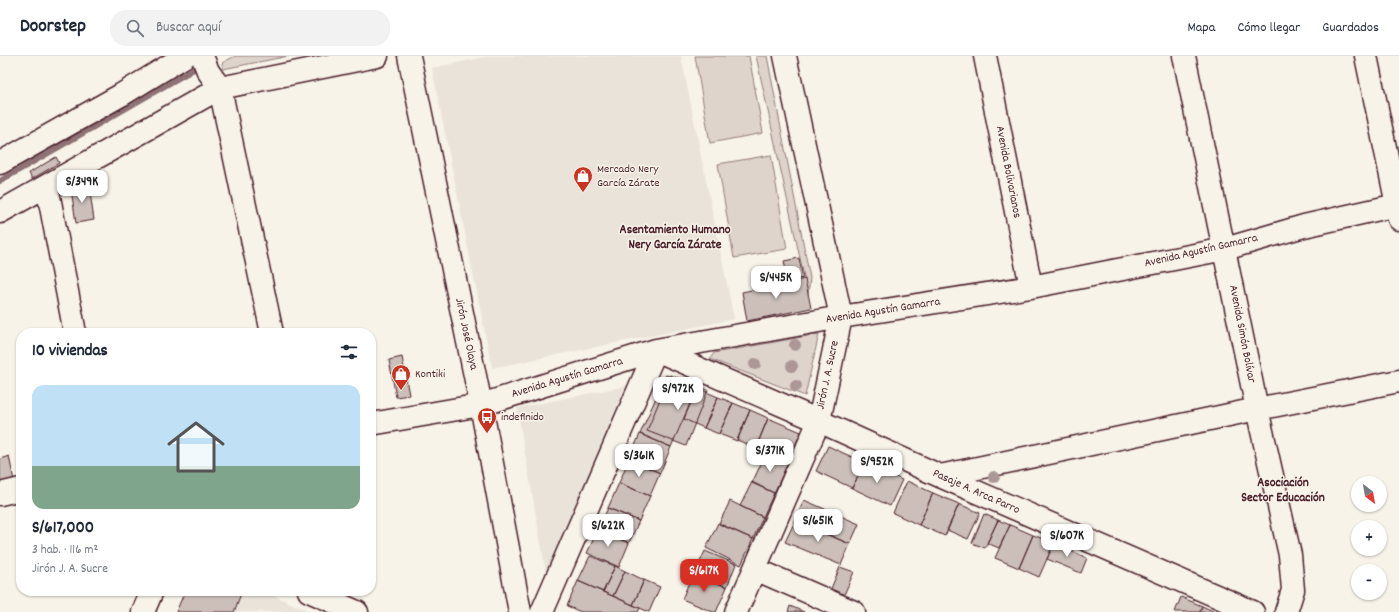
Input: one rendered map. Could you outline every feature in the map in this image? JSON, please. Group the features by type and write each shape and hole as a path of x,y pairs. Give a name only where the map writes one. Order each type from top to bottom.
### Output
{"street":[{"path":"0,163 121,95 185,56"},
{"path":"0,212 47,186 210,72 377,56"},
{"name":"Jirón José Olaya","path":"409,56 481,405 520,612"},
{"name":"Jirón J. A. Sucre","path":"736,612 819,421 841,317 785,56"},
{"name":"Avenida Bolivarianos","path":"984,56 1031,287"},
{"name":"Avenida Simón Bolívar","path":"1184,56 1257,409 1290,556 1294,590 1286,612"},
{"path":"1366,56 1398,212"},
{"path":"210,72 271,328"},
{"path":"47,186 74,328"},
{"name":"Avenida Agustín Gamarra","path":"376,423 481,405 656,350 841,317 1031,287 1224,248 1304,226 1398,212"},
{"path":"542,612 656,350"},
{"name":"Pasaje A. Arca Parro","path":"656,350 819,421 940,476 1253,612"},
{"path":"940,476 1257,409 1399,381"},
{"path":"0,494 16,490"},
{"path":"755,570 854,612"},
{"path":"143,612 150,596"},
{"path":"320,596 357,612"}],"shaded area":[{"path":"235,56 289,56 223,69 222,63"},
{"name":"Mercado Nery García Zárate","path":"490,56 681,56 734,319 492,368 432,68"},
{"path":"695,56 749,56 763,133 710,143"},
{"path":"756,56 767,56 810,278 808,295"},
{"path":"771,155 787,249 734,258 718,164"},
{"path":"819,334 805,396 710,359 714,353"},
{"path":"626,386 547,578 517,408"},
{"path":"184,596 274,596 311,612 176,612"}],"building":[{"path":"56,157 59,163 32,179 29,173"},
{"path":"89,186 94,220 76,223 71,189"},
{"path":"799,258 803,278 788,281 784,261"},
{"path":"805,279 811,308 747,321 742,292"},
{"path":"402,357 409,395 396,397 389,360"},
{"path":"666,375 697,388 671,447 640,434"},
{"path":"670,375 708,390 686,446 647,431"},
{"path":"697,388 718,397 704,428 684,419"},
{"path":"718,397 733,403 719,434 704,428"},
{"path":"733,403 750,410 737,441 719,434"},
{"path":"750,410 768,418 756,448 737,440"},
{"path":"768,418 801,432 789,459 757,445"},
{"path":"640,434 671,447 660,473 629,459"},
{"path":"828,446 865,463 852,488 816,471"},
{"path":"766,453 788,463 774,493 752,483"},
{"path":"9,456 14,481 0,484 0,459"},
{"path":"629,459 660,473 650,496 619,483"},
{"path":"865,463 902,480 890,506 852,488"},
{"path":"907,481 933,493 919,525 893,513"},
{"path":"752,482 774,493 763,517 740,506"},
{"path":"619,483 650,496 639,521 608,508"},
{"path":"933,493 959,504 945,536 919,525"},
{"path":"804,500 859,524 850,544 795,521"},
{"path":"730,501 763,517 753,539 719,524"},
{"path":"959,504 980,513 968,539 947,530"},
{"path":"608,508 639,521 629,543 598,530"},
{"path":"984,514 998,520 985,548 972,543"},
{"path":"998,520 1010,525 999,548 987,543"},
{"path":"795,521 850,544 841,565 785,542"},
{"path":"718,523 753,539 741,565 706,548"},
{"path":"1010,525 1033,535 1019,568 995,558"},
{"path":"598,530 629,543 619,567 587,553"},
{"path":"1033,535 1054,543 1039,577 1019,568"},
{"path":"1054,543 1087,558 1081,573 1047,559"},
{"path":"705,551 736,564 727,587 695,573"},
{"path":"590,556 615,566 603,592 578,581"},
{"path":"615,566 625,571 613,596 603,592"},
{"path":"840,567 854,572 843,597 830,591"},
{"path":"625,571 644,580 633,605 613,596"},
{"path":"693,573 727,587 716,612 682,599"},
{"path":"644,580 660,587 649,612 633,605"},
{"path":"578,581 640,608 638,612 581,612 567,606"},
{"path":"183,596 240,596 234,612 176,612"},
{"path":"1181,597 1202,606 1200,612 1175,612"},
{"path":"790,606 804,612 788,612"},
{"path":"1202,606 1215,612 1200,612"}],"waterway":[{"path":"0,181 201,65"}],"place":[{"name":"Mercado Nery García Zárate","path":"583,193"},
{"name":"Kontiki","path":"401,391"},
{"name":"indefinido","path":"487,434"}],"district":[{"name":"Asentamiento Humano Nery García Zárate","path":"675,238"},
{"name":"Asociación Sector Educación","path":"1283,490"}]}
